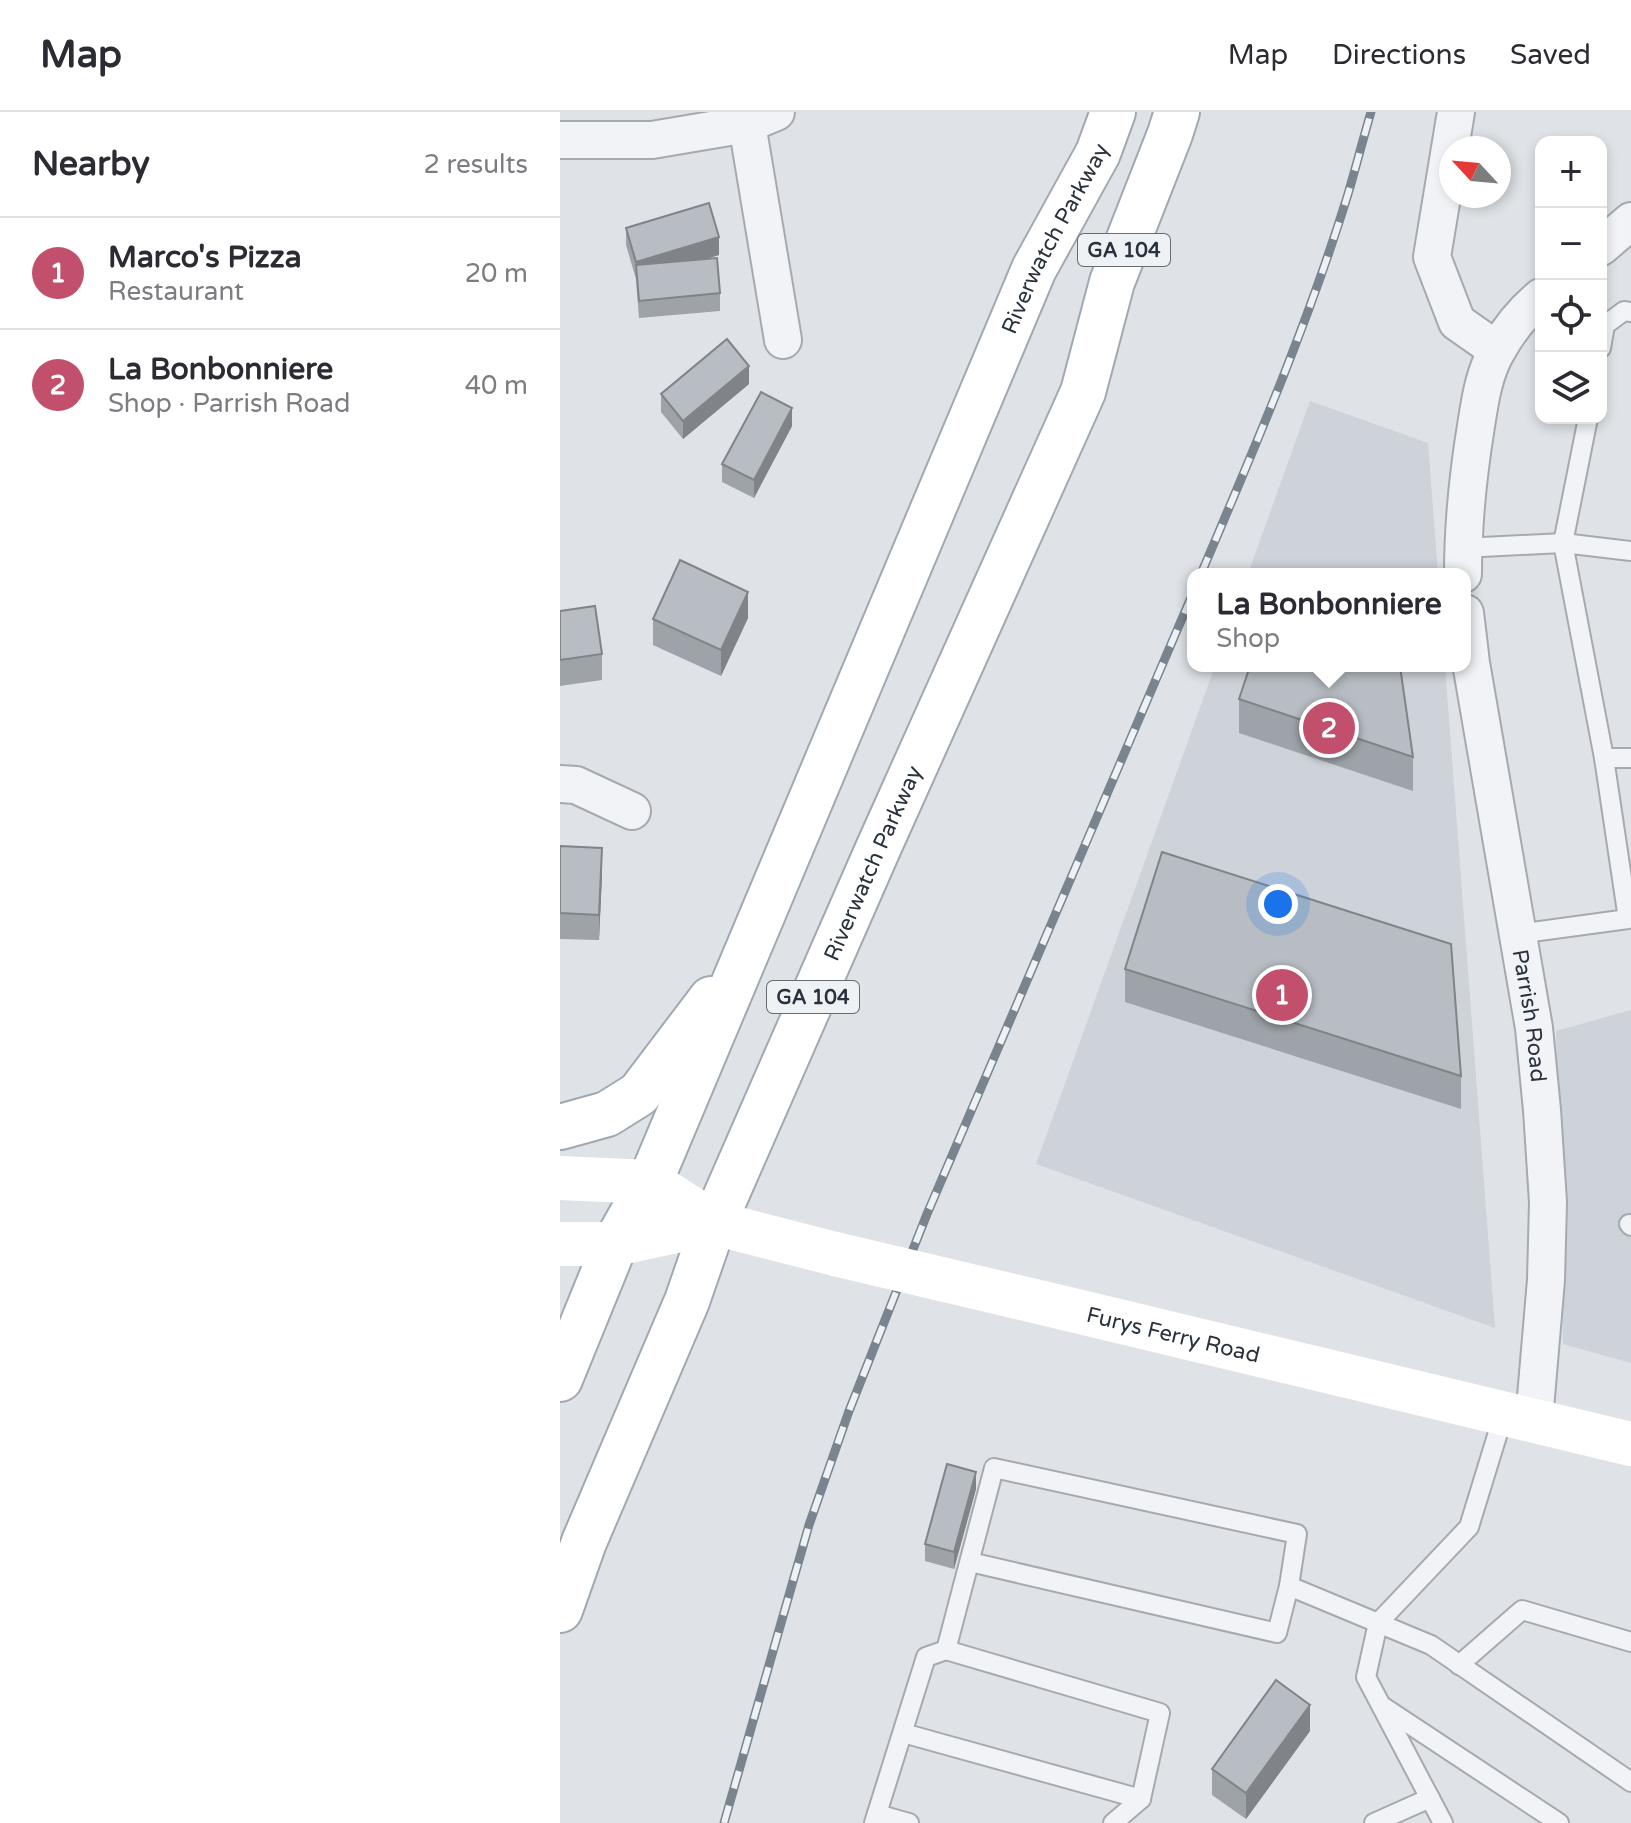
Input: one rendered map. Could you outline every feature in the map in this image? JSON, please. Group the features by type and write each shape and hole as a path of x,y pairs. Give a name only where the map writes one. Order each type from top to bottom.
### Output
{"main road":[{"name":"Riverwatch Parkway","path":"560,1379 615,1244 650,1182 1034,269 1098,153 1113,112"},
{"name":"Riverwatch Parkway","path":"560,1610 605,1490 687,1301 714,1223 1083,392 1112,282 1177,112"},
{"path":"560,1127 607,1114 639,1094 749,949"},
{"path":"560,1178 650,1182"},
{"name":"Furys Ferry Road","path":"650,1182 714,1223 1631,1444"},
{"name":"Furys Ferry Road","path":"560,1244 615,1244 714,1223"}],"street":[{"path":"1456,112 1432,257 1457,322 1497,350"},
{"path":"560,140 652,140 762,118 783,340"},
{"path":"1607,242 1631,221"},
{"path":"1463,561 1468,472 1485,379 1497,350 1523,311 1535,302"},
{"name":"Parrish Road","path":"1471,663 1534,1028 1548,1202 1546,1280 1519,1417"},
{"path":"560,784 576,785 632,811"}],"lane":[{"path":"1607,324 1624,311 1631,312"},
{"path":"1518,934 1629,921 1604,758 1563,543 1587,424"},
{"path":"1463,561 1563,543 1631,551"},
{"path":"1604,758 1631,758"},
{"path":"1443,1823 1366,1677 1378,1623 1469,1527 1519,1417"},
{"path":"946,1650 994,1468 1297,1534 1289,1586 1277,1633 970,1562"},
{"path":"1289,1586 1431,1645 1631,1782"},
{"path":"1459,1665 1522,1610 1631,1642"},
{"path":"909,1823 876,1819 926,1657 946,1650 1160,1713 1141,1799 1113,1823"},
{"path":"1380,1705 1559,1823"},
{"path":"903,1733 1141,1799"},
{"path":"1381,1822 1430,1798"}],"shaded area":[{"path":"1310,401 1428,443 1438,568 1250,568"},
{"path":"1213,672 1445,672 1495,1328 1036,1164"},
{"path":"1631,1010 1631,1363 1563,1344 1556,1031"}],"building":[{"path":"709,203 719,237 636,262 626,228"},
{"path":"717,258 720,293 639,301 636,265"},
{"path":"727,339 749,366 683,421 661,394"},
{"path":"761,392 792,408 754,480 722,464"},
{"path":"680,560 748,592 721,650 653,619"},
{"path":"595,606 602,654 560,660 560,611"},
{"path":"1248,672 1401,672 1413,757 1239,699"},
{"path":"560,846 602,848 599,915 560,913"},
{"path":"1162,852 1451,944 1461,1076 1125,969"},
{"path":"947,1464 976,1472 954,1552 925,1544"},
{"path":"1276,1680 1310,1705 1246,1793 1212,1769"}],"railway":[{"path":"1203,568 1316,291 1371,112"},
{"path":"724,1823 809,1525 849,1411 927,1214 1187,607"}],"place":[{"name":"La Bonbonniere","path":"1329,728"},
{"name":"Marco's Pizza","path":"1282,995"}]}
